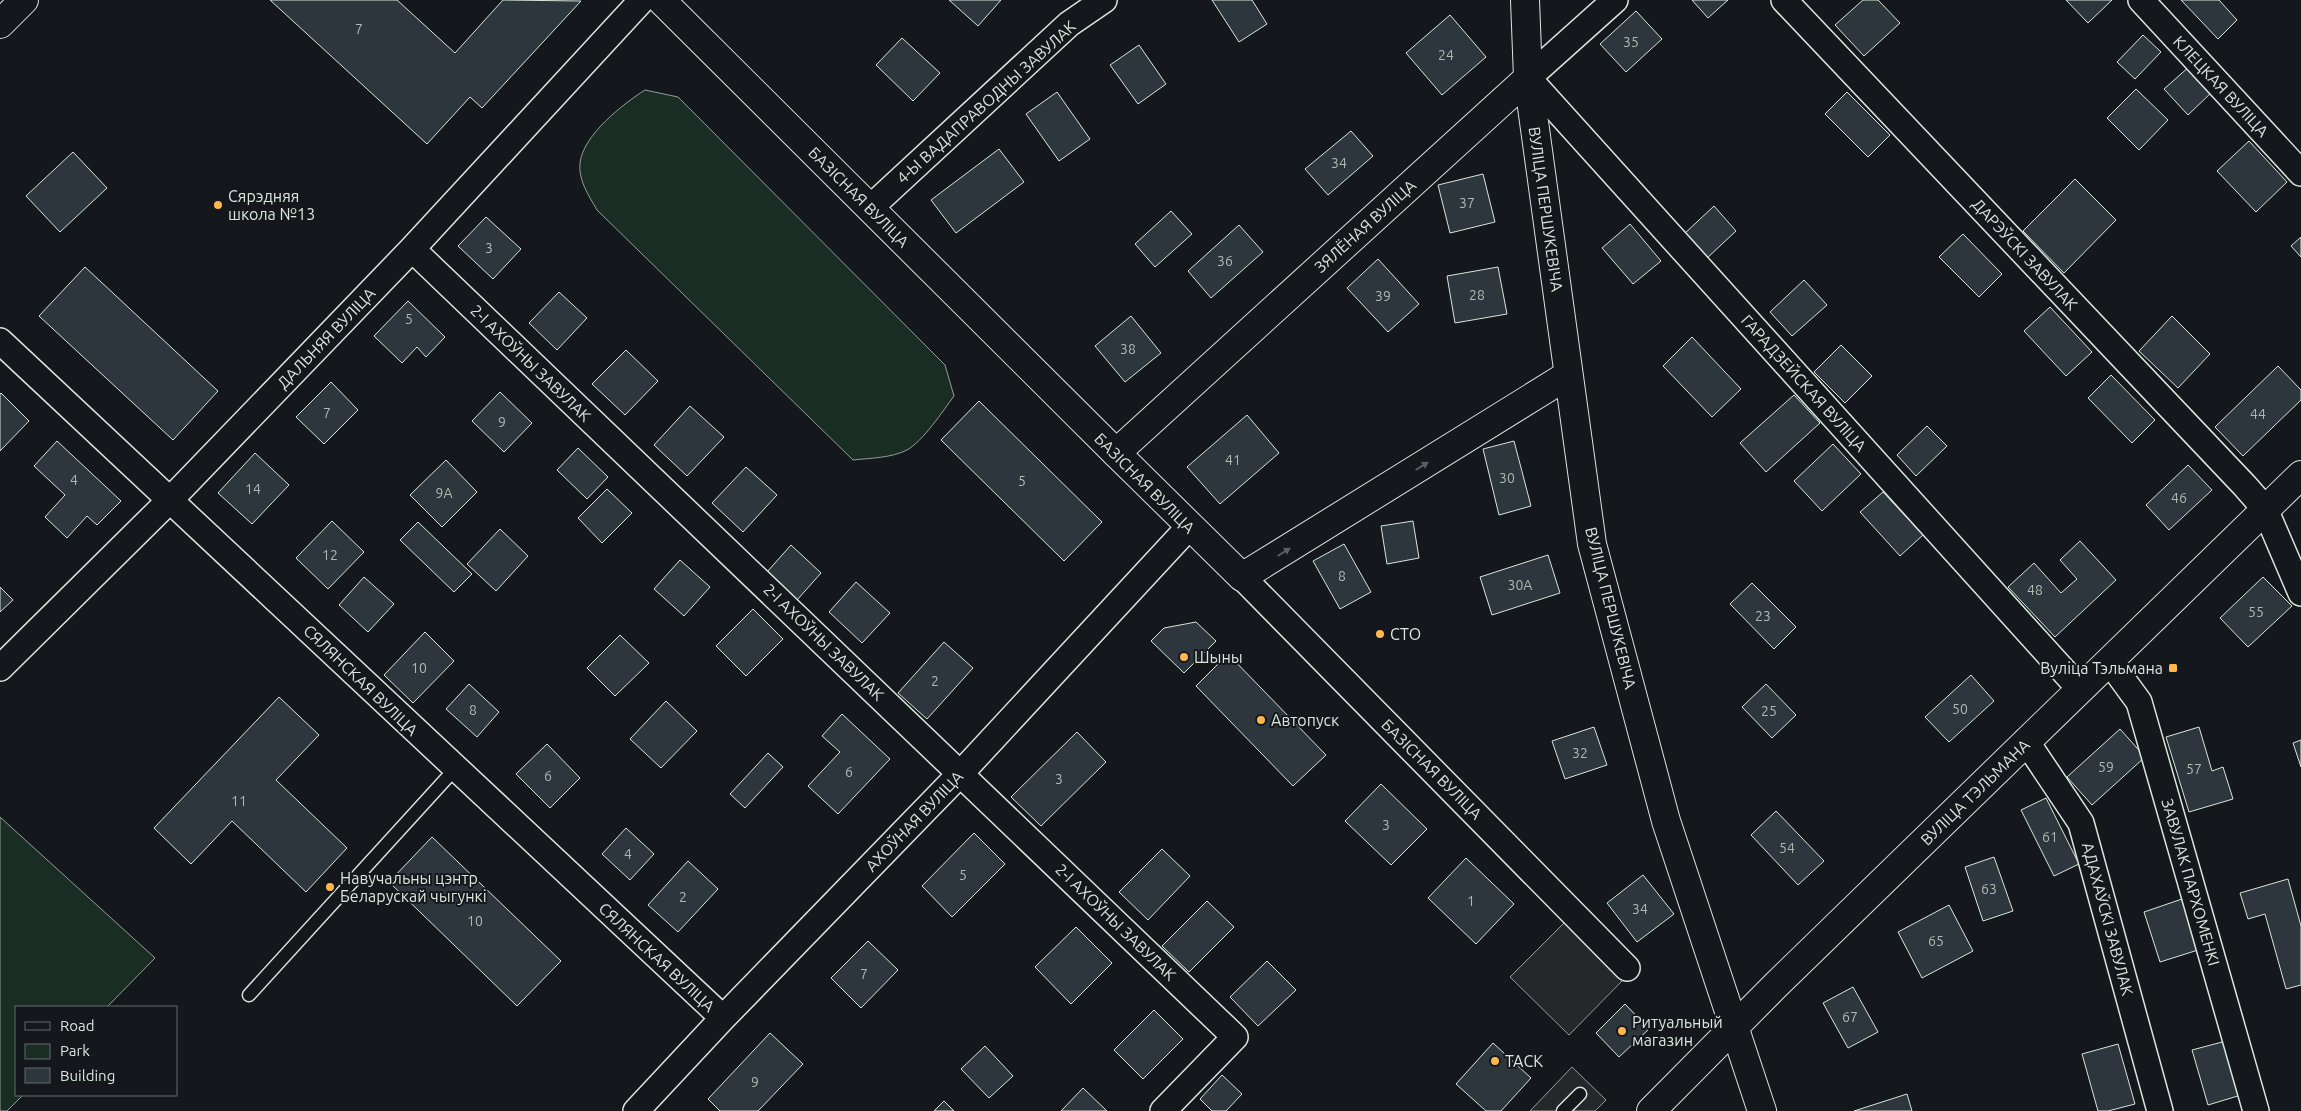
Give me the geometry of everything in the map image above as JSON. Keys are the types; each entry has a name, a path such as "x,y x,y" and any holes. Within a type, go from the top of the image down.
{"main road":[{"path":"0,24 24,0"},
{"name":"БАЗІСНАЯ ВУЛІЦА","path":"661,0 1189,527 1242,577"},
{"name":"ВУЛІЦА ПЕРШУКЕВІЧА","path":"1525,0 1528,78 1592,544 1666,821 1762,1111"},
{"name":"ЗЯЛЁНАЯ ВУЛІЦА","path":"1116,454 1528,78"},
{"path":"1242,577 1568,375"},
{"name":"ВУЛІЦА ТЭЛЬМАНА","path":"1651,1111 1735,1026 2026,741 2301,475"}],"street":[{"name":"ДАЛЬНЯЯ ВУЛІЦА","path":"0,668 171,499 412,249 642,0"},
{"name":"4-Ы ВАДАПРАВОДНЫ ЗАВУЛАК","path":"870,208 1070,12 1104,0"},
{"name":"ЗЯЛЁНАЯ ВУЛІЦА","path":"1528,78 1615,0"},
{"name":"ДАРЭЎСКІ ЗАВУЛАК","path":"1784,0 2265,510 2301,593"},
{"name":"КЛЕЦКАЯ ВУЛІЦА","path":"2141,0 2301,172"},
{"name":"ГАРАДЗЕЙСКАЯ ВУЛІЦА","path":"1528,78 2080,689"},
{"name":"2-І АХОЎНЫ ЗАВУЛАК","path":"412,249 1235,1037 1163,1111"},
{"name":"СЯЛЯНСКАЯ ВУЛІЦА","path":"0,341 171,499 454,769 723,1018"},
{"name":"АХОЎНАЯ ВУЛІЦА","path":"636,1111 723,1018 961,773 1189,527"},
{"name":"БАЗІСНАЯ ВУЛІЦА","path":"1242,577 1627,968"},
{"name":"ЗАВУЛАК ПАРХОМЕНКІ","path":"2109,661 2139,702 2256,1111"},
{"name":"АДАХАЎСКІ ЗАВУЛАК","path":"2026,741 2081,822 2160,1111"}],"lane":[{"path":"249,994 454,769"},
{"path":"1563,1111 1580,1094"}],"green space":[{"path":"645,90 678,97 945,365 954,396 920,440 913,446 894,455 853,460 597,210 581,176 580,163 583,152 588,142 605,121"},
{"path":"0,817 155,958 108,1006 15,1006 15,1096 22,1096 7,1111 0,1111"}],"shaded area":[{"path":"1565,922 1624,979 1569,1035 1510,977"},
{"path":"1572,1067 1606,1100 1595,1111 1530,1111"}],"building":[{"path":"270,0 397,0 455,53 503,0 581,1 482,108 470,97 427,144"},
{"path":"949,0 1001,0 978,26"},
{"path":"1212,0 1252,0 1267,24 1239,42"},
{"path":"1692,0 1728,0 1708,18"},
{"path":"1863,0 1878,0 1900,23 1864,56 1835,25"},
{"path":"2066,0 2112,0 2088,23"},
{"path":"2181,0 2219,0 2237,20 2218,39"},
{"path":"1636,11 1662,39 1626,72 1600,44"},
{"path":"1450,15 1486,57 1442,95 1406,53"},
{"path":"2143,35 2161,52 2135,79 2117,62"},
{"path":"902,38 940,73 913,101 876,65"},
{"path":"1139,45 1166,84 1138,104 1110,65"},
{"path":"2190,66 2213,91 2188,115 2164,89"},
{"path":"2136,89 2168,120 2139,150 2107,118"},
{"path":"1057,92 1090,139 1059,161 1026,114"},
{"path":"1847,92 1890,135 1868,157 1825,114"},
{"path":"1351,131 1373,156 1328,195 1305,169"},
{"path":"2249,141 2287,182 2256,212 2217,171"},
{"path":"999,149 1024,182 956,233 931,200"},
{"path":"73,152 107,188 60,232 26,196"},
{"path":"1483,174 1495,222 1450,233 1438,185"},
{"path":"2075,179 2116,220 2064,273 2023,231"},
{"path":"1714,206 1736,231 1706,259 1683,235"},
{"path":"1171,211 1192,234 1155,267 1135,244"},
{"path":"486,217 521,249 493,279 458,246"},
{"path":"1630,224 1661,261 1633,284 1602,248"},
{"path":"1239,225 1263,252 1211,298 1188,271"},
{"path":"1963,234 2002,274 1979,297 1939,257"},
{"path":"2301,237 2301,257 2291,246"},
{"path":"1378,259 1419,304 1388,332 1347,288"},
{"path":"85,267 218,391 173,440 39,316"},
{"path":"1498,267 1507,314 1455,323 1447,276"},
{"path":"1804,280 1827,305 1792,336 1770,312"},
{"path":"559,292 587,318 557,350 529,323"},
{"path":"408,301 445,337 426,357 417,347 402,363 374,336"},
{"path":"2050,307 2092,352 2066,376 2024,331"},
{"path":"1131,316 1161,353 1125,382 1095,346"},
{"path":"2172,316 2210,354 2178,388 2139,351"},
{"path":"1692,337 1741,389 1712,417 1663,366"},
{"path":"1841,345 1872,376 1845,403 1814,372"},
{"path":"626,350 658,381 625,415 592,384"},
{"path":"2278,366 2301,390 2301,400 2243,456 2215,427"},
{"path":"2111,375 2155,420 2132,443 2088,398"},
{"path":"331,382 358,410 324,444 296,417"},
{"path":"500,392 532,423 504,452 472,421"},
{"path":"0,394 29,421 0,451"},
{"path":"1794,395 1820,423 1766,472 1740,443"},
{"path":"979,401 1102,522 1064,561 941,440"},
{"path":"690,406 724,437 687,476 654,445"},
{"path":"1247,415 1279,453 1220,504 1187,467"},
{"path":"1927,426 1947,446 1916,476 1897,455"},
{"path":"57,441 121,501 97,525 87,516 67,538 45,517 65,495 34,466"},
{"path":"1514,441 1531,506 1499,515 1483,449"},
{"path":"1833,444 1861,474 1822,511 1794,481"},
{"path":"578,448 608,477 587,499 557,470"},
{"path":"255,453 289,485 252,524 218,493"},
{"path":"446,460 477,492 442,527 410,495"},
{"path":"2188,465 2212,490 2169,530 2146,505"},
{"path":"746,467 777,495 743,532 712,503"},
{"path":"607,489 632,513 602,543 578,518"},
{"path":"1883,492 1923,535 1900,556 1860,512"},
{"path":"332,521 364,552 328,589 296,558"},
{"path":"1413,521 1419,558 1387,564 1381,526"},
{"path":"418,522 472,574 454,592 400,540"},
{"path":"500,529 528,556 496,591 467,564"},
{"path":"2080,541 2116,580 2055,637 2008,587 2034,563 2061,593 2077,579 2060,560"},
{"path":"1344,544 1371,592 1340,609 1313,561"},
{"path":"791,545 821,573 797,600 767,572"},
{"path":"1548,555 1560,593 1492,615 1480,577"},
{"path":"680,560 710,587 684,616 654,589"},
{"path":"364,577 394,604 368,632 339,605"},
{"path":"2263,577 2292,606 2248,647 2220,618"},
{"path":"856,582 890,613 862,643 829,612"},
{"path":"1752,583 1796,627 1774,649 1730,604"},
{"path":"0,587 13,600 0,612"},
{"path":"753,609 783,639 746,676 716,646"},
{"name":"Шыны","path":"1196,622 1216,641 1184,673 1151,641 1164,628"},
{"path":"425,632 454,661 413,703 384,675"},
{"path":"620,635 649,663 615,696 587,668"},
{"path":"944,642 973,668 927,719 898,693"},
{"name":"Автопуск","path":"1228,654 1326,755 1293,786 1196,686"},
{"path":"1971,675 1994,701 1949,742 1925,717"},
{"path":"469,684 499,712 477,737 446,709"},
{"path":"1766,684 1796,715 1772,738 1742,707"},
{"path":"279,697 319,735 276,780 347,848 306,892 232,821 191,864 154,828"},
{"path":"666,701 697,731 661,768 630,739"},
{"path":"842,714 890,759 838,814 808,786 840,752 822,736"},
{"path":"1594,727 1607,765 1565,779 1552,741"},
{"path":"2199,727 2212,771 2223,767 2233,799 2189,812 2166,737"},
{"path":"2120,729 2145,757 2092,805 2067,777"},
{"path":"1077,732 1106,762 1041,826 1011,797"},
{"path":"2301,740 2301,767 2293,743"},
{"path":"547,744 580,778 550,808 516,774"},
{"path":"768,753 783,767 745,808 730,794"},
{"path":"1381,784 1427,829 1391,865 1345,821"},
{"path":"2046,798 2079,864 2054,876 2021,810"},
{"path":"1776,811 1824,861 1798,885 1751,835"},
{"path":"626,828 654,854 630,880 602,854"},
{"path":"974,833 1005,864 952,917 922,886"},
{"path":"432,837 561,961 517,1006 389,882"},
{"path":"1162,849 1190,876 1148,920 1119,892"},
{"path":"1994,857 2013,911 1983,921 1965,867"},
{"path":"1466,858 1514,904 1476,944 1428,898"},
{"path":"688,861 718,889 678,932 648,905"},
{"path":"1643,875 1674,914 1637,942 1607,903"},
{"path":"2288,879 2301,926 2301,985 2286,989 2265,914 2248,919 2240,893"},
{"path":"2182,899 2198,950 2160,962 2144,912"},
{"path":"1207,901 1234,927 1189,972 1162,946"},
{"path":"1949,905 1973,951 1922,978 1898,932"},
{"path":"1076,927 1112,963 1071,1004 1035,967"},
{"path":"868,941 898,970 861,1008 831,978"},
{"path":"1267,961 1296,990 1258,1026 1230,997"},
{"path":"1853,987 1878,1032 1848,1048 1823,1003"},
{"name":"Ритуальный магазин","path":"1625,1004 1649,1029 1619,1057 1596,1033"},
{"path":"1154,1010 1183,1039 1143,1079 1114,1050"},
{"path":"770,1033 803,1064 758,1111 720,1111 708,1099"},
{"path":"2226,1041 2241,1095 2208,1105 2192,1050"},
{"name":"ТАСК","path":"1493,1043 1531,1078 1501,1111 1486,1111 1456,1084"},
{"path":"2118,1044 2135,1104 2108,1111 2098,1111 2082,1054"},
{"path":"985,1046 1013,1076 989,1098 961,1069"},
{"path":"1222,1075 1242,1094 1226,1111 1212,1111 1200,1099"},
{"path":"1083,1088 1107,1111 1061,1111"},
{"path":"1907,1094 1912,1111 1854,1111"},
{"path":"944,1101 954,1111 934,1111"}],"place":[{"name":"Сярэдняя школа №13","path":"218,205"},
{"name":"СТО","path":"1380,634"},
{"name":"Шыны","path":"1184,657"},
{"name":"Вуліца Тэльмана","path":"2173,668"},
{"name":"Автопуск","path":"1261,720"},
{"name":"Навучальны цэнтр Беларускай чыгункі","path":"330,887"},
{"name":"Ритуальный магазин","path":"1622,1031"},
{"name":"ТАСК","path":"1495,1061"}]}
